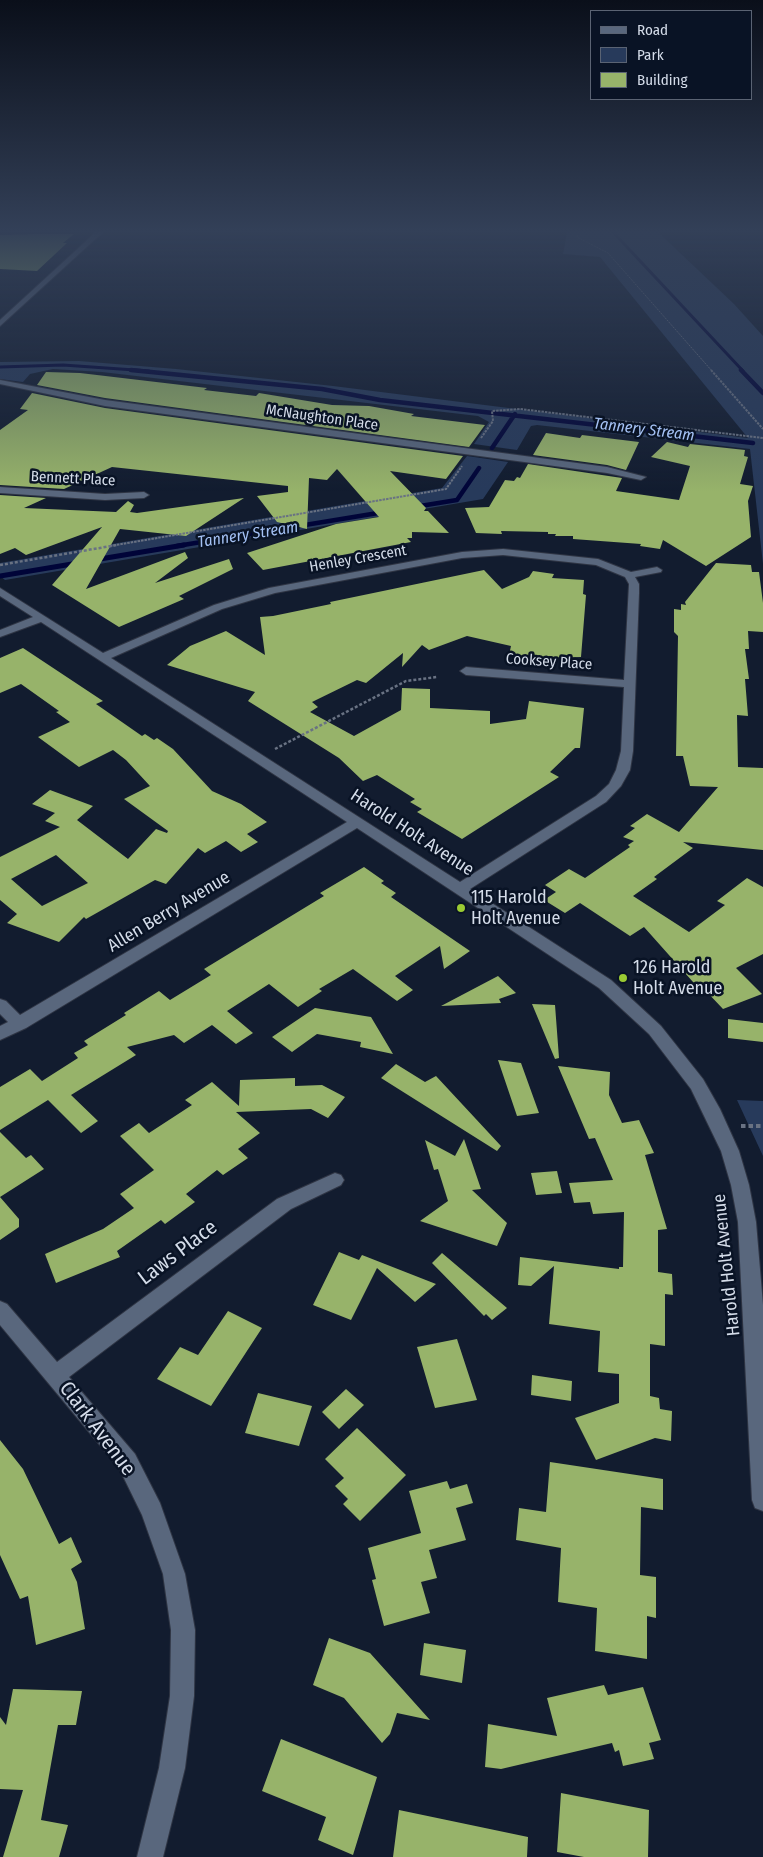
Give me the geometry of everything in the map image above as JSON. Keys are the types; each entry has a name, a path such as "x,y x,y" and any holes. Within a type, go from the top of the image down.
{"street":[{"name":"McNaughton Place","path":"0,382 124,405 607,470 641,477"},
{"name":"Bennett Place","path":"0,490 105,497 144,495"},
{"name":"Henley Crescent","path":"103,657 218,607 247,597 273,590 462,555 503,552 547,554 598,562 629,575"},
{"path":"461,888 601,799 614,786 623,770 627,751 634,584 629,575 657,570"},
{"name":"Harold Holt Avenue","path":"0,591 461,888 605,984 630,1005 677,1056 697,1084 720,1128 738,1177 747,1222 763,1500"},
{"path":"0,634 42,618"},
{"name":"Cooksey Place","path":"466,672 630,684"},
{"name":"Allen Berry Avenue","path":"0,1034 20,1024 358,822"},
{"path":"0,1006 20,1024"},
{"name":"Laws Place","path":"56,1375 284,1204 335,1180"},
{"name":"Clark Avenue","path":"0,1310 127,1461 152,1511 174,1574 183,1630 182,1696 172,1768 150,1857"}],"path":[{"path":"666,319 763,429"},
{"path":"481,440 493,421 492,411 520,409 763,438"},
{"path":"0,565 446,489 463,465"},
{"path":"258,758 406,681 437,677"}],"green space":[{"path":"650,319 747,319 763,336 763,564 750,449 537,425 531,426 517,450 474,444 489,422 478,416 102,372 53,369 30,374 23,382 0,379 0,362 79,361 176,369 333,386 748,438"},
{"path":"467,456 508,462 483,499 5,580 0,576 0,563 442,488"},
{"path":"737,1100 763,1101 763,1156"}],"building":[{"path":"46,372 80,373 207,388 204,390 256,396 259,393 332,405 369,406 414,414 411,416 485,425 469,447 105,398 37,385"},
{"path":"32,393 105,408 463,456 446,479 390,471 426,508 424,511 428,511 449,533 412,532 412,538 407,538 411,542 263,570 247,553 336,524 379,517 337,469 327,480 309,478 307,529 277,522 257,496 288,492 288,486 112,467 64,489 0,485 0,430 28,410 20,409"},
{"path":"546,433 580,438 582,435 639,442 626,470 607,465 533,455"},
{"path":"667,442 688,447 690,444 745,450 744,456 748,457 740,484 753,486 748,501 751,537 706,566 663,540 660,549 640,546 641,544 573,539 573,536 555,536 556,534 548,534 548,532 501,531 502,534 476,533 465,508 489,507 505,480 514,481 517,477 520,478 528,464 622,478 616,491 679,500 690,466 651,457"},
{"path":"0,495 46,498 24,508 116,512 128,501 134,505 130,512 137,513 244,498 186,536 120,529 86,589 185,552 188,558 155,583 229,559 233,569 179,596 184,599 119,627 52,585 102,527 26,555 15,548 0,554"},
{"path":"716,563 751,565 752,572 759,572 763,603 763,632 748,631 749,649 745,649 749,679 745,679 748,716 737,715 738,767 763,768 763,850 683,842 693,848 654,877 657,879 633,896 689,932 725,905 717,901 747,878 763,887 763,954 736,968 762,994 723,1009 705,990 701,991 644,927 630,936 580,903 565,913 544,900 556,892 545,885 569,869 585,878 630,847 628,845 634,841 623,837 635,828 630,826 647,814 679,832 718,787 690,786 683,756 676,756 678,636 674,632 674,609 681,610 681,604 686,605 685,602"},
{"path":"484,570 502,589 529,577 533,571 554,574 552,578 584,580 583,594 586,595 581,657 540,658 509,655 511,646 467,636 429,650 422,645 402,667 403,653 366,683 357,680 312,702 318,707 310,712 354,736 401,710 402,688 430,689 430,708 490,711 490,724 526,719 529,701 584,708 580,748 575,748 550,772 559,777 462,839 417,812 422,809 410,802 415,799 377,775 363,781 339,758 248,701 255,692 167,665 190,646 226,631 265,655 260,617 331,604 330,602"},
{"path":"23,648 103,701 96,704 142,736 145,734 154,740 157,738 173,749 212,791 241,804 267,822 247,834 258,842 241,852 226,841 205,853 198,848 166,884 155,880 86,919 84,917 59,942 7,923 17,914 0,900 0,857 60,827 45,821 55,813 32,804 50,790 93,806 77,820 128,859 156,829 167,833 168,831 124,799 150,786 126,760 113,750 79,767 38,737 70,722 56,712 59,711 21,684 0,693 0,658","holes":["56,855 88,883 42,906 11,879"]},
{"path":"364,867 384,881 381,883 396,893 391,897 470,951 444,969 440,946 395,976 413,990 397,1001 353,969 319,989 322,991 298,1007 269,984 227,1011 253,1033 236,1044 212,1025 184,1043 174,1035 127,1047 136,1055 71,1095 98,1121 81,1133 48,1100 0,1130 0,1087 30,1069 42,1081 78,1058 74,1053 88,1045 84,1041 126,1015 124,1013 159,991 170,1000 211,975 204,969 324,896 320,893"},
{"path":"498,976 516,993 499,999 501,1003 441,1006"},
{"path":"532,1004 555,1005 559,1058 555,1059"},
{"path":"315,1008 371,1017 393,1054 360,1047 361,1042 317,1034 292,1052 272,1037"},
{"path":"728,1019 763,1023 763,1042 728,1038"},
{"path":"498,1060 521,1063 539,1113 517,1116"},
{"path":"396,1064 425,1082 436,1076 501,1146 497,1151 381,1078"},
{"path":"558,1066 610,1072 609,1095 622,1123 639,1120 654,1153 645,1155 667,1229 658,1230 658,1272 672,1274 673,1295 665,1294 665,1346 650,1344 650,1396 659,1398 660,1409 672,1411 671,1441 655,1438 596,1460 575,1418 619,1403 619,1374 598,1372 600,1331 549,1324 554,1266 531,1286 518,1285 520,1257 619,1269 619,1267 623,1267 624,1212 593,1214 590,1202 574,1203 569,1183 613,1180 595,1138 589,1139"},
{"path":"295,1078 295,1086 322,1085 345,1097 328,1118 311,1109 236,1112 260,1133 238,1149 248,1158 223,1175 217,1170 186,1194 195,1202 165,1224 161,1220 117,1251 120,1257 56,1283 45,1254 103,1229 134,1208 120,1194 154,1170 120,1136 139,1123 149,1133 192,1105 185,1100 212,1082 239,1106 240,1080"},
{"path":"0,1132 26,1158 31,1155 44,1169 0,1197"},
{"path":"464,1139 481,1189 472,1190 507,1223 497,1246 420,1221 448,1201 438,1169 434,1170 425,1140 455,1156"},
{"path":"557,1171 562,1193 536,1195 531,1173"},
{"path":"0,1197 19,1219 19,1227 0,1240"},
{"path":"339,1252 359,1260 362,1255 436,1284 415,1302 377,1268 351,1320 313,1305"},
{"path":"442,1253 507,1308 492,1320 486,1314 484,1316 432,1263"},
{"path":"228,1311 262,1328 211,1406 157,1379 180,1347 198,1355"},
{"path":"457,1339 477,1400 435,1408 417,1347"},
{"path":"532,1375 572,1381 571,1401 531,1395"},
{"path":"346,1389 364,1405 339,1429 322,1412"},
{"path":"258,1393 312,1406 299,1446 245,1433"},
{"path":"357,1428 406,1475 360,1521 343,1504 348,1499 335,1486 344,1478 325,1459"},
{"path":"0,1440 23,1469 59,1544 71,1537 82,1562 71,1569 77,1582 85,1629 36,1645 28,1596 20,1599 0,1555"},
{"path":"550,1462 663,1479 663,1510 641,1507 640,1575 656,1577 656,1618 647,1616 647,1659 595,1651 597,1608 558,1602 561,1548 516,1540 519,1508 546,1512"},
{"path":"447,1481 450,1489 467,1484 473,1503 456,1508 466,1540 429,1550 437,1578 421,1582 430,1613 384,1626 372,1580 376,1579 368,1548 421,1533 409,1491"},
{"path":"329,1638 370,1653 430,1720 397,1713 390,1734 382,1743 344,1698 313,1685"},
{"path":"424,1643 466,1650 462,1683 420,1675"},
{"path":"604,1685 608,1695 643,1687 661,1740 649,1743 654,1759 623,1766 619,1750 615,1752 612,1743 501,1769 485,1767 488,1724 557,1736 547,1698"},
{"path":"13,1689 82,1691 76,1725 58,1725 41,1820 68,1825 59,1857 3,1857 23,1790 0,1789 0,1717 6,1725"},
{"path":"281,1739 377,1777 353,1855 318,1840 326,1817 262,1791"},
{"path":"561,1793 649,1810 648,1857 584,1857 557,1852"},
{"path":"399,1810 528,1837 527,1857 393,1857"}],"waterway":[{"path":"694,319 743,371"},
{"path":"0,367 63,365 149,371"},
{"path":"131,370 322,389 380,400 514,415"},
{"path":"741,370 763,393"},
{"name":"Tannery Stream","path":"492,448 514,415"},
{"name":"Tannery Stream","path":"514,415 753,443"},
{"name":"Tannery Stream","path":"414,507 457,500 479,468"},
{"name":"Tannery Stream","path":"177,546 384,512"},
{"name":"Tannery Stream","path":"94,560 184,545"},
{"name":"Tannery Stream","path":"0,576 78,563"}],"place":[{"name":"115 Harold Holt Avenue","path":"461,908"},
{"name":"126 Harold Holt Avenue","path":"623,978"}]}
